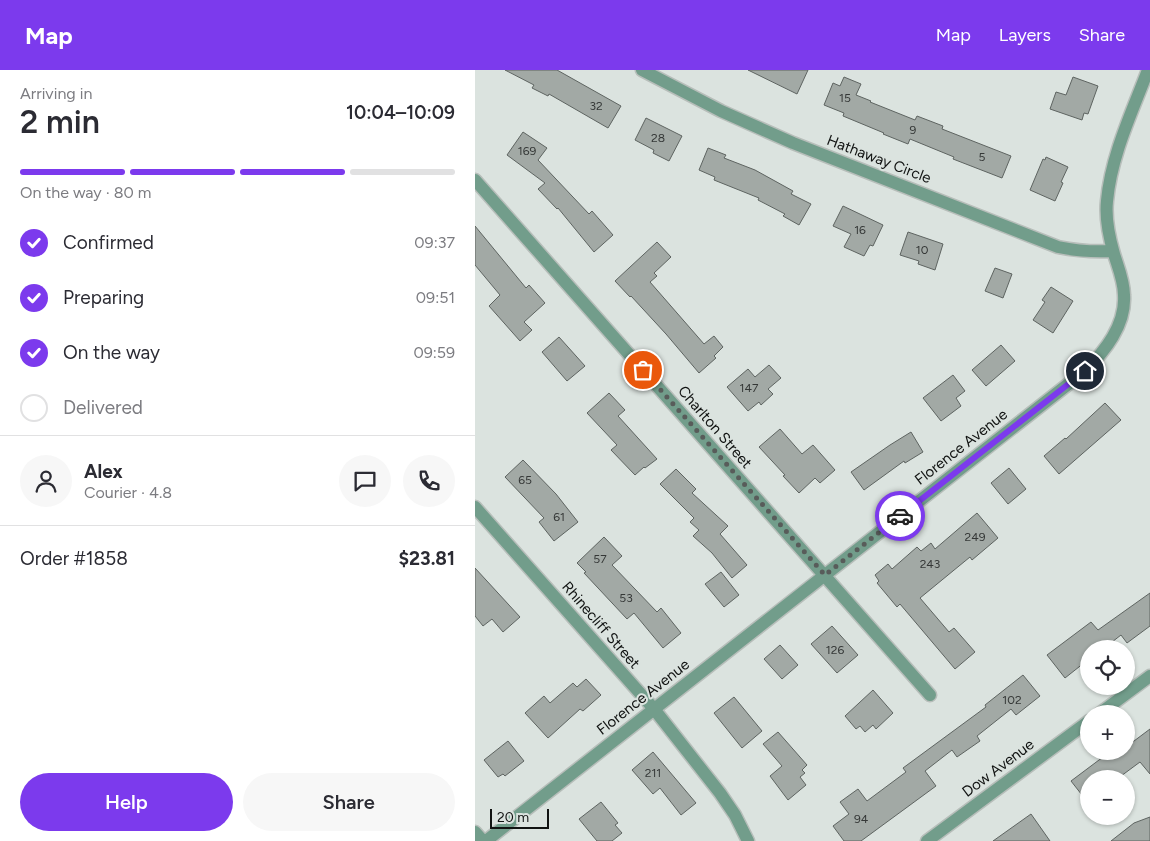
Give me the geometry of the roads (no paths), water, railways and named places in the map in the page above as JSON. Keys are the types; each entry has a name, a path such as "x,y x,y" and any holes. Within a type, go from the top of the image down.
{"street":[{"name":"Hathaway Circle","path":"642,70 721,111 793,143 1058,247 1084,252 1113,251"},
{"name":"Florence Avenue","path":"485,841 1085,371 1097,358 1116,332 1124,305 1124,293 1106,219 1111,177 1117,150 1148,70"},
{"name":"Charlton Street","path":"475,180 930,695"},
{"name":"Rhinecliff Street","path":"475,507 654,709 720,793 735,815 748,841"},
{"path":"1111,705 1150,676"},
{"name":"Dow Avenue","path":"927,841 1080,728"},
{"path":"475,832 485,841"}]}
